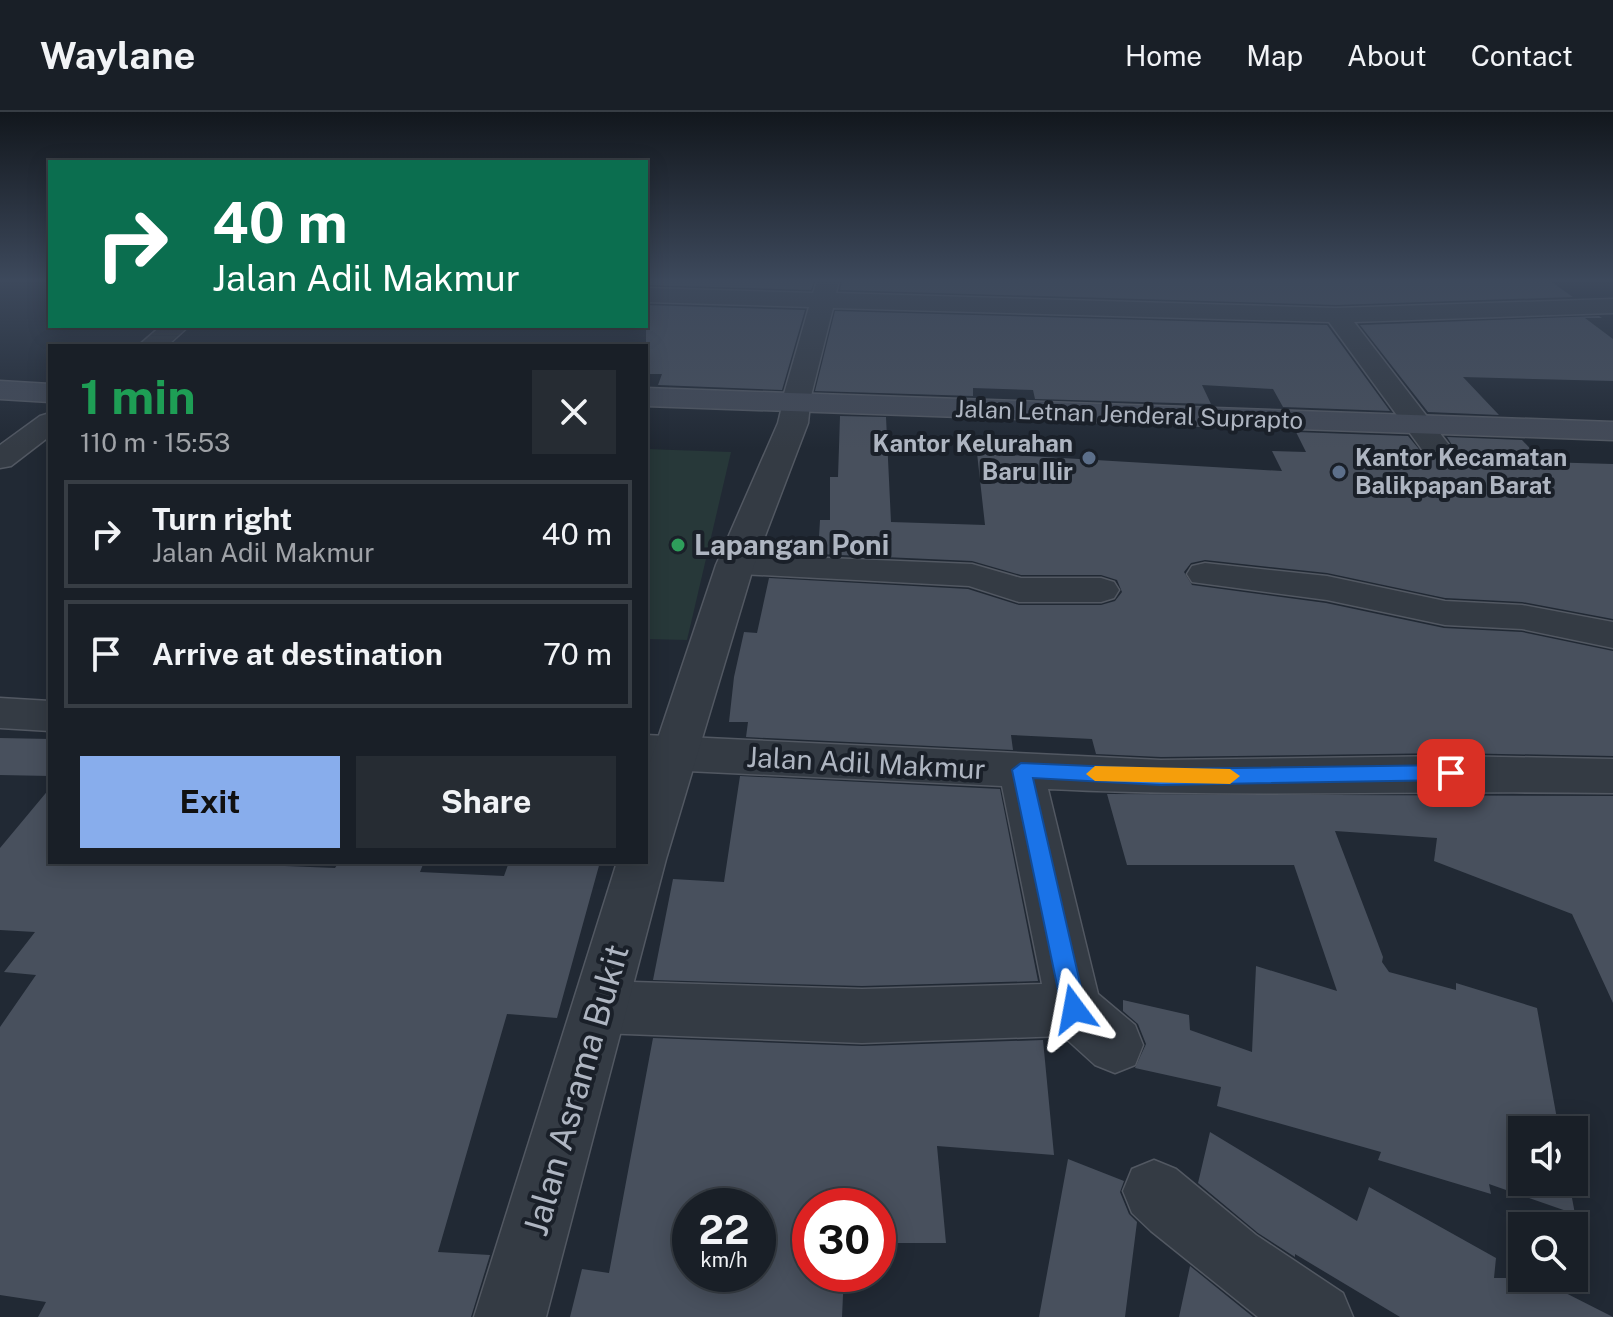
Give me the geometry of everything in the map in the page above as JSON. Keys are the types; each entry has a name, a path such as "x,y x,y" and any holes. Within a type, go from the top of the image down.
{"main road":[{"path":"2,384 48,374"},
{"path":"2,384 48,393"},
{"name":"Jalan Letnan Jenderal Suprapto","path":"648,397 794,413"},
{"name":"Jalan Letnan Jenderal Suprapto","path":"648,417 794,413 1427,435 1613,431"},
{"name":"Jalan Letnan Jenderal Suprapto","path":"1427,435 1613,452"}],"street":[{"path":"648,835 660,753 794,413 813,337"},
{"path":"1353,337 1427,435"},
{"path":"0,459 48,423"},
{"path":"735,565 972,575 1019,590 1101,590"},
{"path":"1205,574 1327,588 1445,613 1522,617 1613,635"},
{"path":"0,713 48,716"},
{"name":"Jalan Adil Makmur","path":"660,753 1161,777 1451,773 1613,776"},
{"path":"1021,770 1074,1009 1115,1045"},
{"name":"Jalan Asrama Bukit","path":"510,1317 641,864"},
{"path":"600,1007 862,1016 1074,1009"},
{"path":"1154,1191 1201,1235 1277,1292 1319,1317"}],"shaded area":[{"name":"Lapangan Poni","path":"648,449 731,452 687,640 648,639"}],"building":[{"path":"646,337 797,337 782,390 658,385 662,374 648,374"},
{"path":"828,337 1336,337 1390,411 1283,407 1273,389 1202,385 1211,404 1035,399 1033,390 973,388 973,396 815,391"},
{"path":"1370,337 1613,339 1613,381 1463,377 1499,415 1428,412"},
{"path":"840,416 886,417 891,522 985,525 977,453 1282,471 1272,451 1306,452 1296,432 1408,436 1423,454 1448,453 1452,445 1447,437 1522,440 1543,462 1613,464 1613,619 1522,602 1445,598 1327,573 1205,560 1191,563 1184,572 1192,585 1326,603 1444,628 1522,632 1613,651 1613,756 1451,753 1161,757 1096,754 1092,739 1011,735 1013,750 746,737 748,722 729,722 734,677 744,632 757,633 769,578 968,589 1019,605 1101,605 1115,601 1122,592 1117,580 1101,575 1021,575 972,561 818,554 820,520 830,520 830,477 838,477"},
{"path":"0,738 48,739 48,776 0,775"},
{"path":"740,776 1000,789 1038,981 862,986 653,980 673,879 724,882"},
{"path":"48,790 48,864 237,864 335,868 338,864 423,864 420,872 504,876 508,864 599,864 557,1018 507,1014 438,1252 490,1255 471,1317 38,1317 46,1302 0,1295 0,1027 36,975 4,972 35,932 0,930 0,848"},
{"path":"1107,794 1613,796 1613,1003 1572,914 1434,861 1437,838 1335,831 1383,957 1382,962 1389,972 1456,990 1456,983 1537,1008 1556,1116 1508,1116 1508,1191 1489,1184 1491,1194 1378,1160 1381,1152 1217,1106 1221,1087 1135,1068 1146,1044 1138,1024 1123,1011 1123,1000 1189,1015 1190,1030 1252,1052 1256,966 1337,991 1294,865 1127,865"},
{"path":"653,1038 862,1046 1043,1040 1054,1155 937,1146 946,1243 896,1243 896,1188 792,1188 792,1292 843,1292 842,1317 570,1317 582,1269 609,1273"},
{"path":"1210,1132 1357,1221 1369,1187 1496,1258 1494,1278 1508,1278 1508,1292 1564,1292 1613,1317 1400,1317 1258,1233 1198,1183"},
{"path":"1068,1159 1124,1181 1120,1192 1129,1214 1137,1222 1125,1317 1039,1317"},
{"path":"1523,1196 1572,1196 1575,1212"},
{"path":"1190,1266 1253,1317 1179,1317"}],"slow traffic":[{"path":"1095,774 1230,776"}],"place":[{"name":"Kantor Kelurahan Baru Ilir","path":"1089,458"},
{"name":"Kantor Kecamatan Balikpapan Barat","path":"1339,472"},
{"name":"Lapangan Poni","path":"678,545"}],"route":[{"path":"1074,1009 1021,770 1161,777 1451,773"}]}
